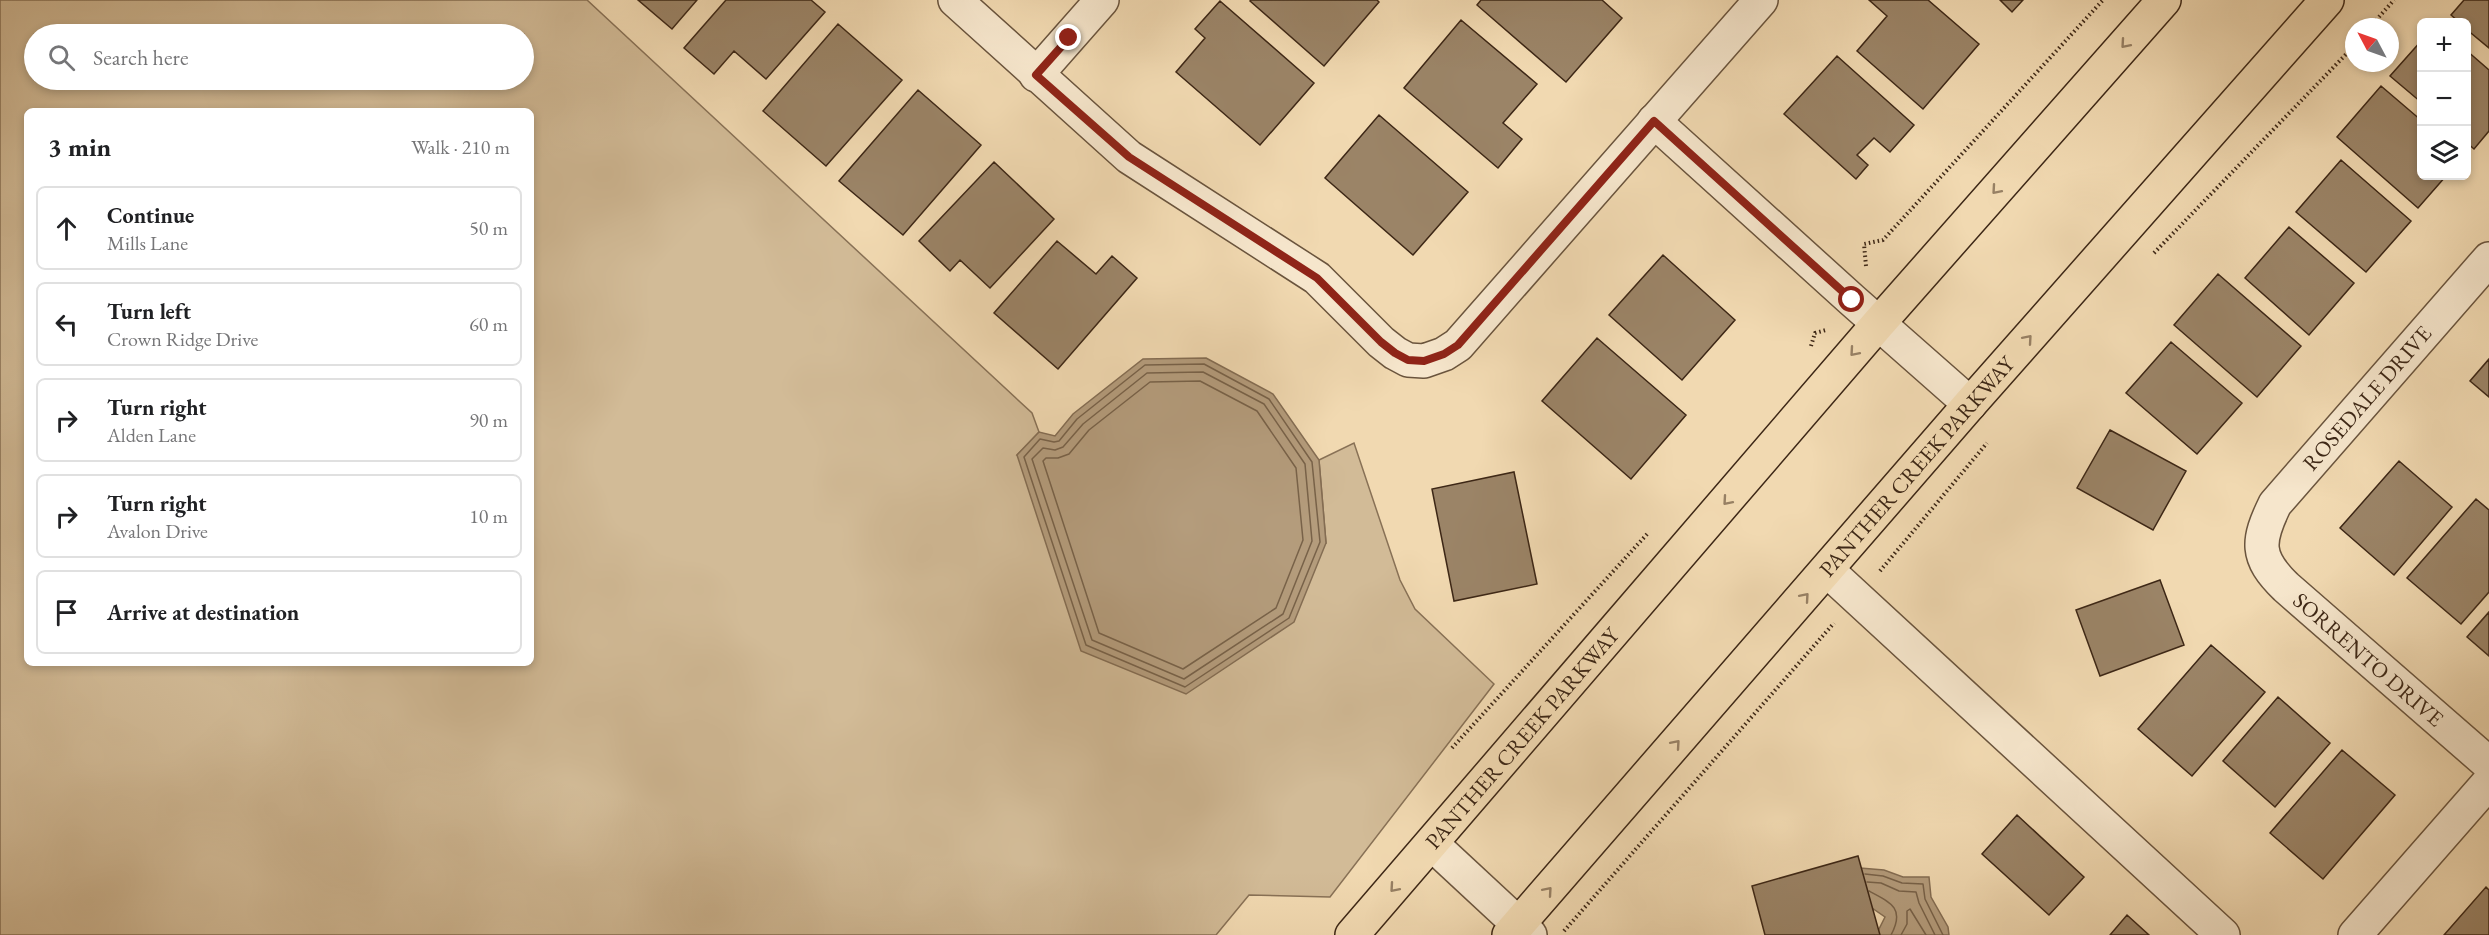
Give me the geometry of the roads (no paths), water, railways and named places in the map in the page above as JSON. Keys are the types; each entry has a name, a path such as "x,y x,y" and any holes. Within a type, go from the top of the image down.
{"main road":[{"name":"PANTHER CREEK PARKWAY","path":"1352,935 1878,324 2164,0"},
{"name":"PANTHER CREEK PARKWAY","path":"1519,931 1970,404 2327,0"}],"street":[{"path":"955,0 1129,157 1317,278 1395,353 1408,360 1424,361 1444,354 1458,345 1761,0"},
{"path":"1036,75 1102,0"},
{"path":"1654,121 1970,404"},
{"name":"ROSEDALE DRIVE","path":"2262,546 2263,532 2275,504 2489,259"},
{"name":"SORRENTO DRIVE","path":"2262,546 2265,563 2286,587 2489,764"},
{"path":"1828,571 2223,935"},
{"path":"2355,935 2489,782"},
{"path":"1432,844 1519,931"}],"water":[{"path":"1206,358 1273,394 1319,460 1326,543 1294,622 1186,694 1081,651 1017,455 1039,432 1055,436 1073,414 1143,359"},
{"path":"1848,867 1884,870 1903,877 1929,877 1931,897 1948,927 1949,935 1876,935 1885,917 1872,908"}]}
